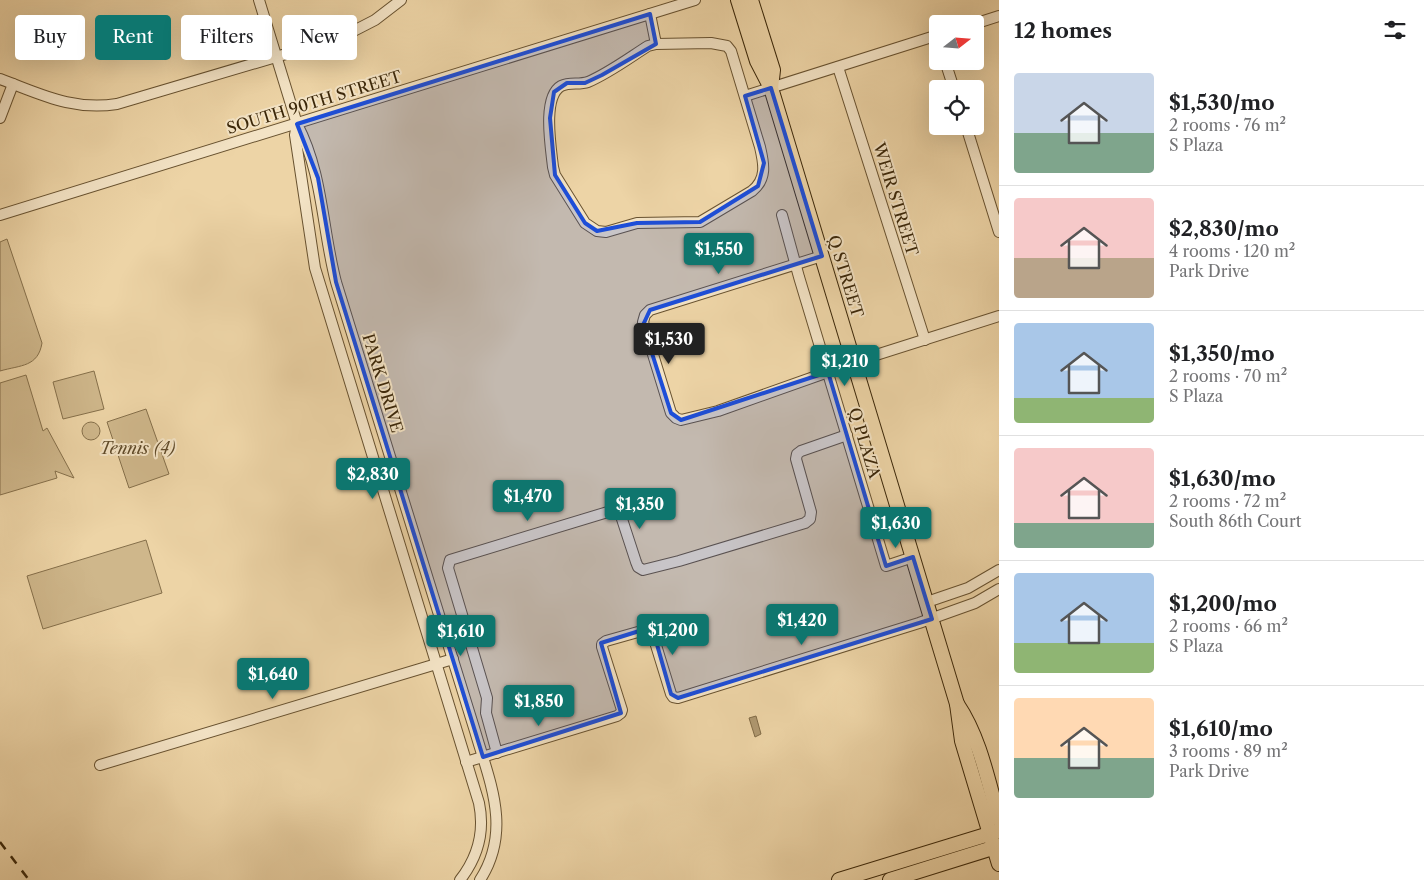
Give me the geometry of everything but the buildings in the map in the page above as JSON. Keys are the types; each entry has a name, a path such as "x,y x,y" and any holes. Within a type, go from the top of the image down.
{"main road":[{"name":"Q STREET","path":"738,0 757,61 771,88 932,619 957,704 962,741 994,833 999,864"},
{"name":"Q STREET","path":"752,0 773,70 771,88"},
{"name":"Q STREET","path":"957,704 968,719 999,820"},
{"path":"839,880 994,833"},
{"path":"890,880 996,847"}],"street":[{"name":"PARK DRIVE","path":"259,0 297,124 303,135 318,178 327,243 336,282 483,757 496,805 497,818 493,853 480,880"},
{"path":"0,79 68,104 107,106 128,102 340,38 375,20 401,0"},
{"name":"SOUTH 90TH STREET","path":"0,214 695,0"},
{"path":"650,14 656,44"},
{"path":"984,21 999,16"},
{"path":"745,96 929,39"},
{"path":"711,43 727,46 731,51 764,163 763,176 758,186 700,222 637,223 606,232 597,231 585,224 555,175 551,148 551,101 554,92 560,87 568,83 585,83 602,75 648,46 656,44 711,43"},
{"name":"WEIR STREET","path":"838,67 925,340"},
{"path":"0,118 13,84"},
{"name":"PARK DRIVE","path":"297,124 295,135 314,268 479,803 481,832 474,858 460,880"},
{"path":"969,135 999,232"},
{"name":"Q PLAZA","path":"782,215 886,566 913,557"},
{"path":"822,256 650,310 645,315 643,322 671,412 676,418 686,420 828,372"},
{"path":"854,362 999,316"},
{"path":"497,753 486,712 487,698 448,568 448,562 452,558 611,511 619,512 636,562 641,569 647,570 805,523 810,519 811,512 796,459 797,454 847,435"},
{"path":"926,602 968,588 999,570"},
{"path":"466,762 617,716 621,713 622,710 602,644 636,632 651,629 674,697 678,698 932,619 975,603 999,589"},
{"path":"958,591 963,607"},
{"path":"100,765 453,659"}],"highlighted area":[{"path":"650,14 656,44 585,83 567,83 554,92 550,118 555,175 585,223 597,231 637,223 700,222 758,186 764,163 745,96 771,88 822,256 650,310 643,325 671,413 681,420 828,372 886,566 913,557 932,619 678,698 671,694 652,627 601,643 621,713 483,757 336,282 318,178 297,124"}],"green space":[{"path":"7,239 42,343 37,357 32,361 0,371 0,242"},
{"path":"94,371 104,409 63,419 53,382"},
{"path":"26,375 43,431 47,428 74,478 55,471 57,478 0,495 0,383"},
{"name":"Tennis (4)","path":"146,409 169,474 129,488 107,422"},
{"path":"87,422 95,422 100,427 98,438 87,440 82,435 82,427"},
{"path":"146,540 162,593 43,629 27,576"}],"shaded area":[{"path":"756,716 761,734 755,737 749,718"}],"railway":[{"path":"0,842 29,880"}]}
